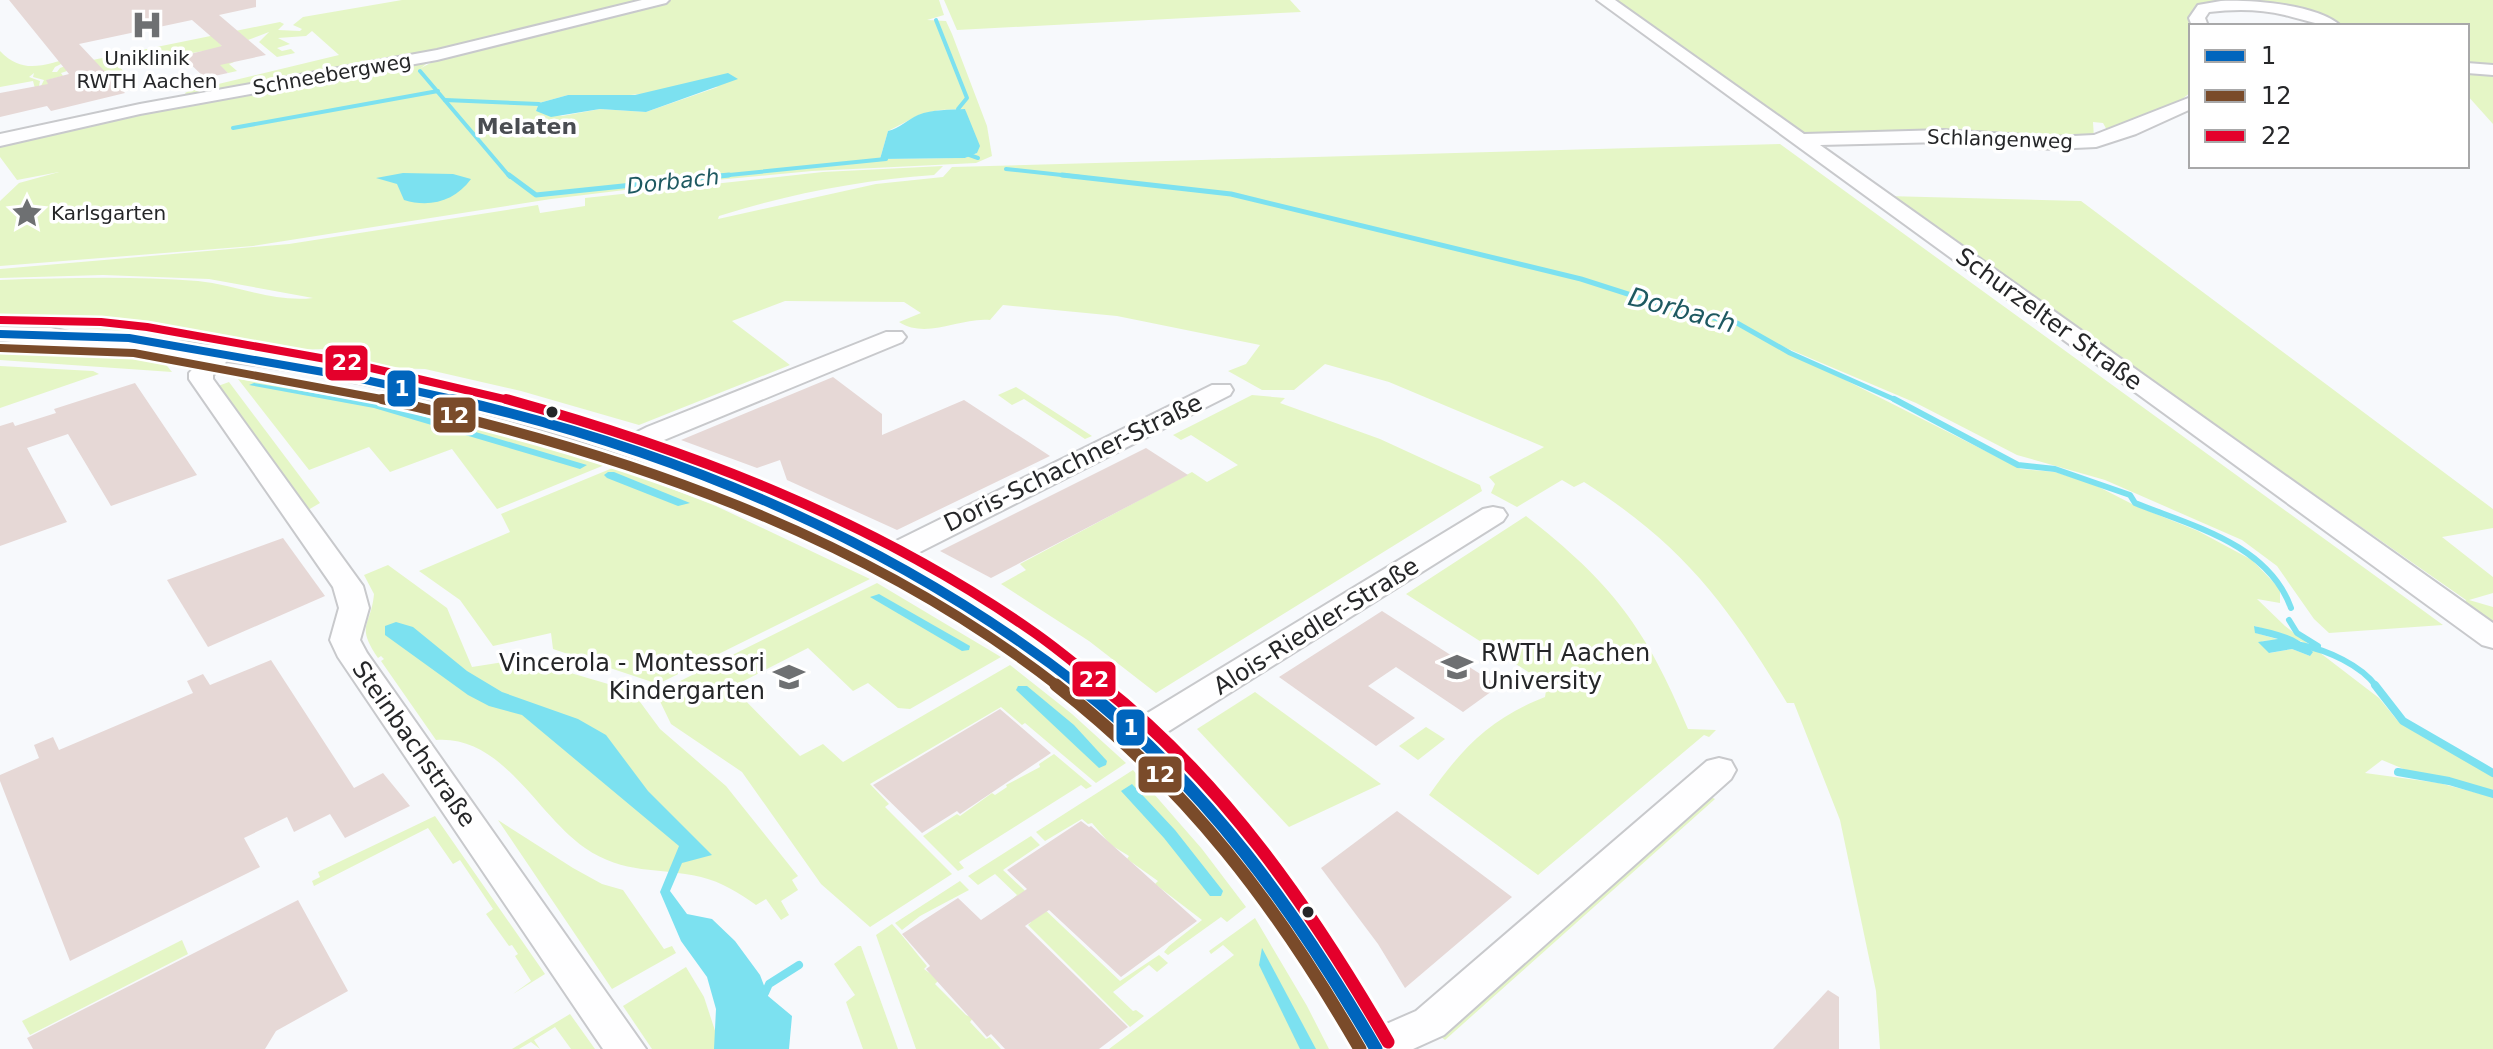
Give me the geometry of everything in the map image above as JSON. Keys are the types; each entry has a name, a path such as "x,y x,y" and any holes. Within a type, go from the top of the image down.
{"street":[{"name":"Schneebergweg","path":"0,140 140,109 447,53 661,0"},
{"name":"Schurzelter Straße","path":"1605,0 2493,638"},
{"path":"2199,24 2197,18 2204,8 2232,3 2296,11 2328,24"},
{"path":"2469,68 2493,70"},
{"name":"Schlangenweg","path":"1800,140 1944,136 2053,143 2096,141 2189,103"},
{"path":"0,334 204,353 323,371 430,393 536,421 624,449 785,512 882,559 978,612 1030,647 1073,677 1139,734 1233,834 1291,908 1376,1048 1430,1023 1719,770"},
{"path":"624,449 656,432 894,337"},
{"name":"Steinbachstraße","path":"204,353 205,367 201,379 348,586 354,608 345,640 354,657 626,1049"},
{"name":"Doris-Schachner-Straße","path":"882,559 1221,390"},
{"name":"Alois-Riedler-Straße","path":"1139,734 1493,515"}],"green space":[{"path":"402,0 649,0 440,51 187,97 185,93 189,91 339,55 312,31 306,36 278,38 290,44 277,48 282,51 291,49 295,53 277,57 259,42 269,32 248,40 244,37 219,43 234,57 229,58 234,62 229,64 237,71 228,73 203,51 120,67 129,78 113,81 67,71 61,73 63,76 47,80 51,93 41,86 44,80 33,77 34,73 29,77 40,81 37,96 33,81 0,87 0,51 9,59 26,66 75,57 55,67 52,72 57,72 68,65 280,22 284,24 278,30 300,31 302,29 293,25 303,17"},
{"path":"670,0 939,0 944,15 927,20 946,21 987,126 992,156 976,163 812,171 674,184 551,199 253,246 0,266 0,201 19,183 59,172 17,180 0,157 0,142 72,125 431,60 421,68 446,55","holes":["718,87 646,112 600,109 562,116 536,111 539,103 568,95 619,96","965,109 977,153 965,158 880,159 888,131 919,115"]},
{"path":"944,0 1290,0 1301,12 957,30"},
{"path":"1610,0 2493,0 2493,69 2469,68 2469,24 2331,24 2302,12 2198,7 2191,15 2189,24 2189,94 2176,104 2108,132 2103,123 2093,122 2094,138 1808,135 1793,129"},
{"path":"2469,70 2493,71 2493,124 2469,97"},
{"path":"1780,144 2443,625 2329,633 2314,619 2277,566 2242,540 2105,480 2017,455 1916,403 1760,337 2021,469 2055,472 2093,484 2136,506 2198,531 2252,560 2280,589 2280,603 2257,599 2285,626 2379,698 2397,720 2493,776 2493,790 2406,770 2382,760 2365,773 2439,783 2493,797 2493,1049 1880,1049 1876,991 1840,820 1794,703 1787,703 1723,606 1649,529 1584,482 1574,487 1562,480 1517,507 1491,493 1495,484 1489,477 1544,447 1389,382 1325,364 1294,390 1262,390 1228,371 1246,364 1260,345 1117,316 1003,305 990,320 921,329 899,322 921,313 904,302 785,301 732,321 790,365 639,425 521,391 425,369 383,368 304,353 360,348 291,350 167,334 0,322 0,280 173,279 212,283 284,298 313,298 209,279 103,275 0,278 0,269 289,244 538,205 540,213 585,206 585,198 823,172 943,166 934,175 825,189 745,208 719,216 718,219 876,184 943,177 952,167","holes":["2255,626 2303,642 2310,656 2292,649 2270,653 2262,641 2280,640 2256,633"]},
{"path":"1886,196 2081,201 2493,509 2493,528 2442,537 2493,577 2493,593 2469,600 2493,607 2493,628 2463,605 2466,600"},
{"path":"0,346 163,361 172,372 0,360"},
{"path":"0,366 93,371 99,374 0,408"},
{"path":"238,379 387,401 504,431 607,464 497,509 452,449 390,472 369,447 309,470"},
{"path":"229,382 320,503 308,510 218,386"},
{"path":"1016,387 1092,436 1085,439 1024,399 1012,405 998,395"},
{"path":"1252,395 1285,398 1280,403 1380,439 1480,485 1482,491 1156,693 1089,641 1001,584 1026,570 1020,564 1192,472 1207,482 1238,465 1191,435 1181,440 1173,435"},
{"path":"615,467 716,506 870,579 658,684 553,649 551,633 493,646 460,600 419,571 510,532 501,514"},
{"path":"1526,516 1582,563 1624,610 1657,663 1688,729 1716,730 1709,737 1704,735 1538,875 1429,795 1479,736 1509,715 1545,697 1547,684 1406,594"},
{"path":"388,565 447,608 472,667 523,659 632,691 660,729 726,786 798,876 792,880 798,890 781,901 789,915 781,920 766,899 756,905 709,879 642,869 599,857 567,833 500,763 481,750 460,742 436,740 367,638 366,626 374,594 364,575"},
{"path":"877,583 1001,657 910,709 898,708 868,683 853,691 808,648 732,687 800,756 823,744 843,762 1010,665 1072,714 1126,763 1096,783 1025,723 1022,725 1001,707 870,784 889,804 885,807 952,874 870,927 821,884 742,772 671,724 656,693"},
{"path":"1255,692 1381,784 1289,827 1197,729"},
{"path":"1426,727 1445,739 1418,760 1399,746"},
{"path":"1054,754 1092,786 1086,789 1081,785 959,862 964,868 958,871 923,836 1040,767 1039,764"},
{"path":"1133,770 1202,849 1246,907 1227,922 1221,917 1168,955 1164,952 1169,946 1202,920 1155,884 1158,881 1111,845 1092,823 1088,824 1082,819 1045,841 1036,832"},
{"path":"1707,795 1715,799 1445,1040 1437,1034"},
{"path":"435,816 545,974 513,994 531,981 515,956 518,954 486,914 493,909 460,860 453,864 428,828 314,886 312,881 320,877 318,872"},
{"path":"498,820 573,868 602,884 623,890 664,949 672,946 676,953 612,989"},
{"path":"1031,836 1040,845 1003,870 1120,981 1159,955 1168,963 1157,972 1149,965 1113,992 1133,1011 1144,1016 1130,1027 1028,925 1031,922 1009,902 1017,895 995,874 978,885 968,876"},
{"path":"960,881 969,890 920,916 902,930 895,923"},
{"path":"1255,918 1329,1049 1109,1049 1234,955 1223,945 1211,954 1209,951"},
{"path":"892,924 927,966 924,969 939,980 935,984 966,1015 973,1018 970,1022 986,1039 990,1037 1001,1049 916,1049 876,935"},
{"path":"182,940 188,954 30,1035 22,1021"},
{"path":"861,946 898,1049 863,1049 846,1002 855,995 834,964"},
{"path":"686,967 704,997 721,1049 652,1049 623,1006"},
{"path":"570,1014 595,1049 571,1049 555,1027 534,1040 540,1049 531,1042 519,1049 512,1049"}],"water":[{"path":"728,73 738,79 646,112 600,109 551,117 536,111 539,103 568,95 635,95"},
{"path":"965,109 980,146 977,153 965,158 880,159 888,131 924,113"},
{"path":"403,173 453,174 471,179 450,197 423,203 404,200 397,184 376,178"},
{"path":"254,383 385,405 587,465 580,469 374,408 249,385"},
{"path":"608,472 690,503 678,506 607,478 604,475"},
{"path":"879,594 970,646 969,650 962,651 870,597"},
{"path":"396,622 413,627 467,671 502,692 578,719 606,735 648,791 712,855 682,863 670,891 687,914 712,919 735,941 760,975 768,996 792,1016 789,1049 714,1049 716,1009 707,977 681,941 660,892 679,846 522,715 489,706 468,695 385,635 385,626"},
{"path":"2254,626 2293,638 2313,652 2310,656 2292,649 2269,653 2258,642 2278,639 2255,633"},
{"path":"1018,686 1027,686 1074,725 1107,761 1106,765 1099,768 1016,690"},
{"path":"1132,784 1175,830 1223,891 1221,896 1210,896 1164,838 1121,791"},
{"path":"1262,948 1316,1049 1300,1049 1259,965"}],"building":[{"path":"9,0 256,0 256,7 219,15 266,55 220,65 228,73 205,78 182,56 222,46 192,20 79,44 125,93 51,111 47,106 0,117 0,93 48,84 46,80 69,74"},
{"path":"833,377 882,414 882,435 964,400 1050,456 897,530 787,480 780,460 757,468 681,440"},
{"path":"135,383 197,475 111,506 68,434 27,448 67,522 0,546 0,426 13,422 15,426 56,413 54,409"},
{"path":"1146,448 1188,475 991,578 940,551"},
{"path":"283,538 325,596 208,647 167,580"},
{"path":"1382,611 1499,686 1463,712 1396,667 1368,686 1415,718 1376,746 1279,677"},
{"path":"271,660 354,788 383,773 410,806 345,838 330,814 294,832 287,817 244,838 260,867 70,961 0,775 39,758 34,745 53,737 59,750 193,693 187,681 203,674 210,685"},
{"path":"1000,709 1051,753 960,814 957,811 922,833 873,785"},
{"path":"1397,811 1512,897 1405,988 1378,944 1321,868"},
{"path":"1081,821 1091,826 1197,921 1121,977 1049,910 1025,926 1128,1027 1099,1049 1005,1049 991,1034 987,1037 926,969 930,966 902,934 958,898 981,920 1027,889 1007,870"},
{"path":"298,900 348,991 276,1031 265,1049 33,1049 27,1038"},
{"path":"1828,990 1839,997 1839,1049 1773,1049"}],"waterway":[{"path":"936,20 967,98 958,109"},
{"name":"Dorbach","path":"420,71 437,91"},
{"path":"233,128 437,91"},
{"name":"Dorbach","path":"437,91 510,177"},
{"path":"445,100 539,104"},
{"name":"Dorbach","path":"961,152 978,158"},
{"name":"Dorbach","path":"709,177 886,159"},
{"name":"Dorbach","path":"1006,169 1075,176"},
{"name":"Dorbach","path":"509,175 536,195 729,175"},
{"name":"Dorbach","path":"1062,175 1075,176"},
{"name":"Dorbach","path":"1075,176 1080,177"},
{"name":"Dorbach","path":"1075,176 1231,194 1581,279 1681,311 1737,323 1790,353 1897,400"},
{"name":"Dorbach","path":"1897,400 2018,465 2055,469 2130,495 2135,503 2226,540 2265,568 2280,586 2291,608"},
{"name":"Dorbach","path":"2289,620 2297,633 2318,646"},
{"path":"2301,645 2343,660 2362,672 2377,687"},
{"path":"2375,685 2403,721 2493,773"},
{"path":"2398,772 2449,781 2493,794"},
{"path":"765,993 769,984 799,965"}],"transit line":[{"name":"22","path":"0,320 101,322 147,327 354,364 473,390 591,423 708,463 822,511 931,566 1033,631 1127,705 1204,780 1239,820 1303,905 1388,1042"},
{"name":"1","path":"0,334 129,338 352,377 469,403 587,436 702,475 814,522 921,578 1023,642 1117,715 1156,751 1193,789 1261,870 1321,958 1376,1049"},
{"name":"12","path":"0,348 121,351 340,390 458,416 576,448 692,487 805,534 913,589 1015,653 1109,726 1183,798 1279,918 1360,1049"}],"place":[{"name":"Uniklinik RWTH Aachen","path":"147,25"},
{"name":"Karlsgarten","path":"27,213"},
{"name":"RWTH Aachen University","path":"1457,667"},
{"name":"Vincerola - Montessori Kindergarten","path":"789,677"}],"district":[{"name":"Melaten","path":"527,126"}]}
